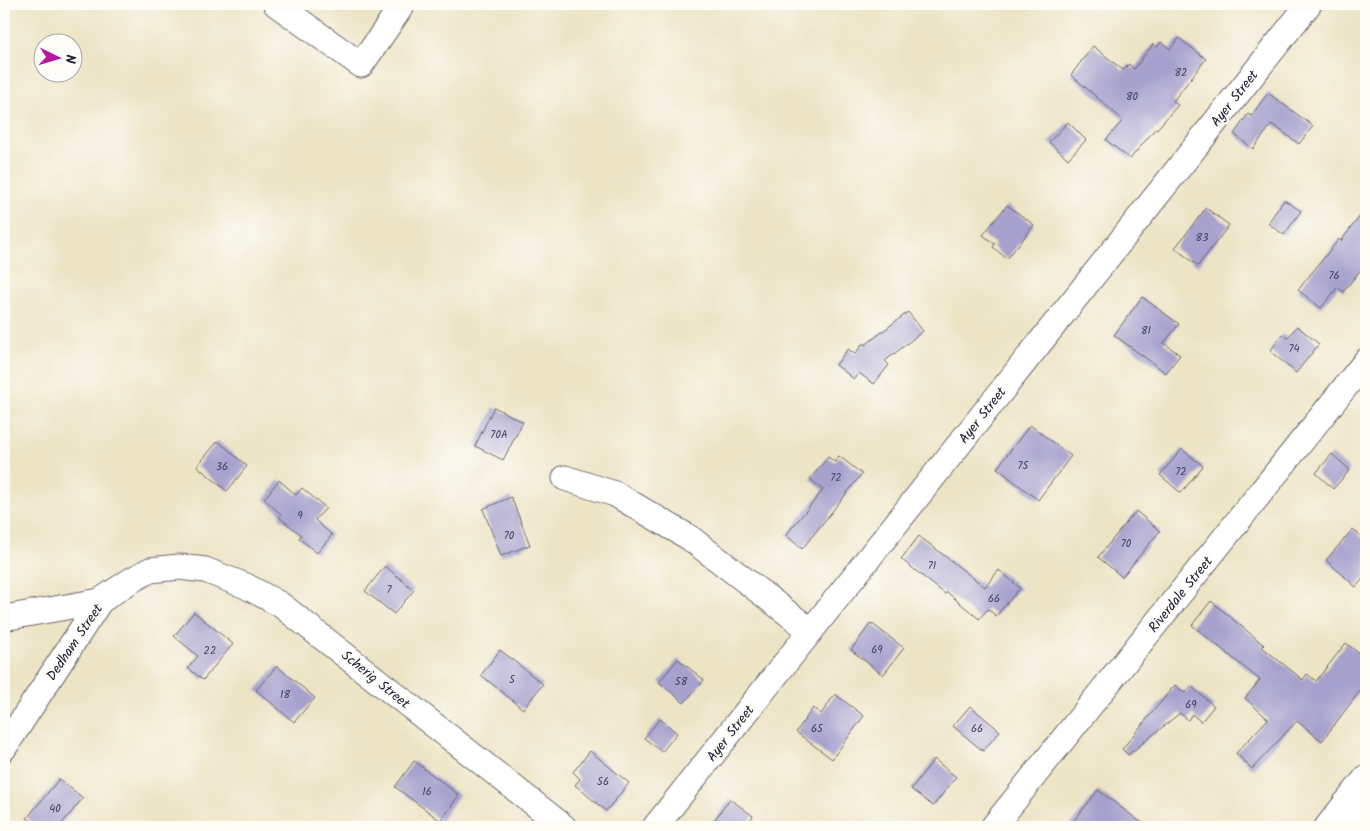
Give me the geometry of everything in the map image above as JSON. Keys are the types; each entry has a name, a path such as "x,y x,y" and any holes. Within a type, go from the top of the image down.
{"street":[{"path":"276,4 361,65 403,4"},
{"name":"Ayer Street","path":"655,827 1309,4"},
{"name":"Riverdale Street","path":"993,827 1366,361"},
{"path":"565,478 615,494 690,538 811,630"},
{"name":"Dedham Street","path":"4,748 100,601 150,570 170,567"},
{"name":"Scherig Street","path":"170,567 206,570 246,586 282,605 564,827"},
{"path":"4,618 100,601"},
{"path":"1327,827 1366,778"},
{"path":"1345,804 1366,821"}],"building":[{"path":"1179,38 1206,59 1173,101 1178,105 1130,159 1106,140 1123,120 1071,75 1093,46 1123,70 1129,64 1134,69 1153,44 1157,47 1161,42 1170,49"},
{"path":"1268,93 1313,126 1299,144 1272,124 1253,149 1234,134 1248,114 1251,116"},
{"path":"1068,122 1086,140 1068,159 1049,142"},
{"path":"1284,200 1301,211 1284,235 1268,223"},
{"path":"1007,205 1034,225 1007,259 993,247 995,244 983,235"},
{"path":"1206,208 1229,225 1198,266 1175,248"},
{"path":"1366,208 1366,263 1343,292 1338,287 1321,308 1298,290 1339,239 1341,241"},
{"path":"1142,297 1179,324 1164,343 1180,355 1166,373 1114,335"},
{"path":"908,312 923,331 885,361 889,365 874,384 859,373 854,379 836,365 848,349 855,354 863,343 865,345"},
{"path":"1297,326 1319,344 1296,373 1270,351 1283,334 1288,338"},
{"path":"494,407 523,422 503,460 475,446"},
{"path":"1030,425 1071,456 1038,500 997,468"},
{"path":"218,441 247,466 227,491 197,466"},
{"path":"1182,449 1203,466 1181,493 1160,475"},
{"path":"1332,454 1350,470 1333,489 1316,473"},
{"path":"839,456 862,474 802,549 786,535 823,490 810,479 828,457 835,462"},
{"path":"279,480 296,495 302,488 326,508 315,520 332,535 317,553 299,538 301,535 279,517 281,514 264,499"},
{"path":"511,497 530,545 501,556 483,509"},
{"path":"1136,511 1160,531 1122,577 1098,557"},
{"path":"1353,529 1366,541 1366,575 1356,587 1326,560"},
{"path":"919,536 985,587 999,570 1020,588 996,616 988,609 979,619 947,592 945,594 901,559"},
{"path":"385,566 414,590 394,614 365,591"},
{"path":"1211,601 1264,645 1262,647 1303,680 1307,674 1316,681 1346,643 1366,659 1366,683 1322,741 1297,721 1252,769 1236,753 1268,719 1245,698 1260,680 1192,625"},
{"path":"194,612 233,644 203,680 188,668 198,656 174,636"},
{"path":"871,623 904,648 883,675 851,650"},
{"path":"500,650 543,684 523,709 481,675"},
{"path":"678,659 704,680 684,703 659,682"},
{"path":"277,666 315,698 294,722 256,690"},
{"path":"1175,685 1185,693 1191,686 1214,706 1201,722 1192,714 1188,720 1180,713 1128,755 1122,749"},
{"path":"835,694 864,716 832,759 796,732 813,708 821,714"},
{"path":"970,706 1000,731 983,751 953,726"},
{"path":"660,719 677,733 662,752 644,738"},
{"path":"590,751 629,783 606,811 575,785 580,779 573,772"},
{"path":"934,759 956,777 933,806 911,789"},
{"path":"414,761 459,795 441,821 395,787"},
{"path":"59,779 83,798 59,827 39,827 27,818"},
{"path":"1098,790 1147,827 1069,827"},
{"path":"730,799 753,816 745,827 709,827"}]}
